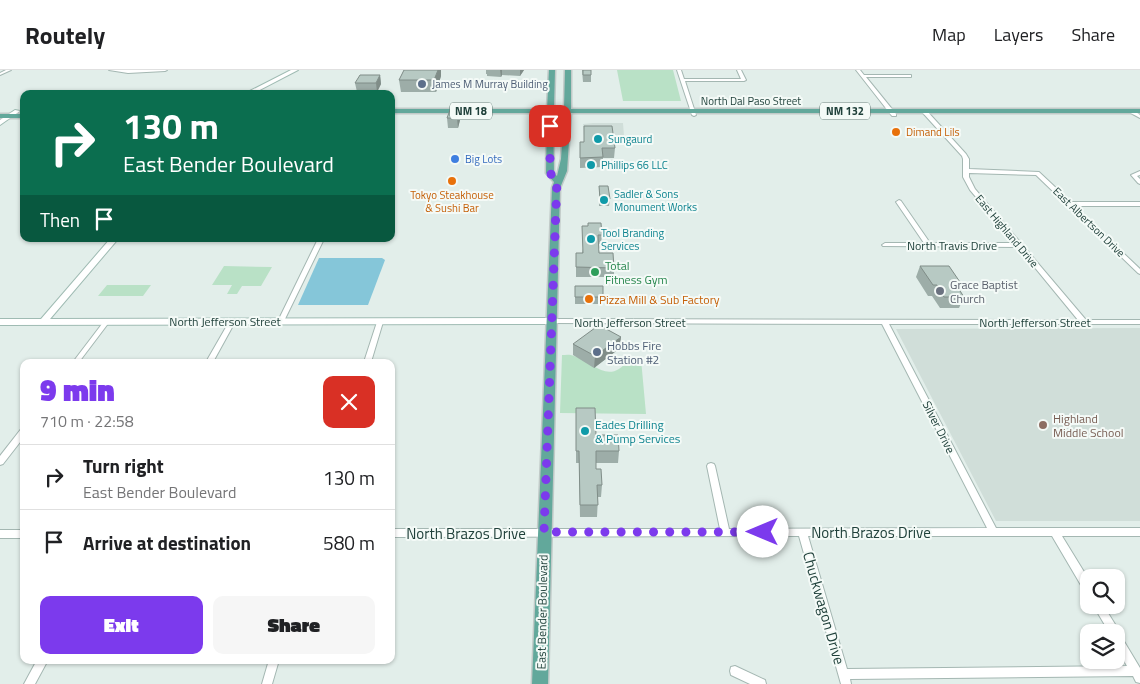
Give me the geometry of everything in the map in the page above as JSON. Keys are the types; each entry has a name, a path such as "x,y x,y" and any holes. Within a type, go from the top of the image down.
{"main road":[{"path":"552,73 568,73"},
{"name":"East Bender Boulevard","path":"552,73 550,173 557,181"},
{"name":"East Bender Boulevard","path":"540,684 557,181 562,173 568,73"},
{"path":"505,111 540,102 551,91"},
{"path":"0,111 20,111"},
{"name":"North Dal Paso Street","path":"395,111 550,113"},
{"name":"North Dal Paso Street","path":"926,113 1131,111 1139,114"},
{"name":"North Dal Paso Street","path":"395,116 550,113 1139,114"},
{"path":"0,116 20,116"}],"street":[{"path":"0,74 9,70"},
{"path":"111,70 128,72 165,70"},
{"path":"255,90 295,70"},
{"path":"679,70 693,113"},
{"path":"682,80 744,80 739,70"},
{"path":"858,70 892,113"},
{"path":"863,76 910,76 904,70"},
{"path":"0,123 20,111"},
{"name":"East Highland Drive","path":"926,113 964,155 966,159 966,177 973,190 1084,322"},
{"name":"East Albertson Drive","path":"967,171 1038,173 1140,272"},
{"path":"1137,174 1140,182"},
{"path":"899,202 928,245"},
{"path":"1070,204 1140,204"},
{"path":"43,322 111,242"},
{"path":"281,321 320,242"},
{"name":"North Travis Drive","path":"885,245 1018,245"},
{"path":"78,359 107,321"},
{"name":"North Jefferson Street","path":"0,322 1140,322"},
{"path":"211,359 232,322"},
{"path":"368,359 380,322"},
{"name":"Silver Drive","path":"885,322 993,532"},
{"path":"0,462 20,436"},
{"path":"711,466 725,532"},
{"name":"Chuckwagon Drive","path":"802,532 844,679"},
{"path":"1056,532 1080,573"},
{"name":"North Brazos Drive","path":"395,533 1140,532"},
{"path":"0,534 20,534"},
{"path":"844,679 1138,674 1125,652"},
{"path":"29,684 41,664"},
{"path":"267,684 273,664"},
{"path":"735,671 761,684"}],"shaded area":[{"path":"623,123 624,136 584,136 583,124"},
{"name":"Highland Middle School","path":"1140,328 1140,521 996,521 896,329"}],"green space":[{"path":"617,70 673,70 681,101 623,101"},
{"path":"224,266 272,267 261,286 242,286 237,294 227,294 232,285 212,285"},
{"path":"107,285 151,285 143,296 98,296"},
{"path":"562,355 572,355 608,372 622,367 629,359 641,359 646,414 560,413"}],"water":[{"path":"319,258 382,258 385,260 368,305 298,305"}],"building":[{"path":"404,70 438,70 434,80 399,80"},
{"path":"583,70 591,70 591,75 583,75"},
{"path":"360,75 380,75 376,83 355,83"},
{"path":"450,110 459,111 457,118 447,118"},
{"path":"584,126 612,126 615,148 602,148 603,157 580,158 580,142 584,142"},
{"path":"599,186 608,186 610,199 600,199"},
{"path":"588,223 601,223 602,235 598,235 599,253 613,253 614,268 576,267 576,253 583,253 582,226 588,226"},
{"path":"920,266 949,266 962,285 956,285 964,297 944,297 937,285 933,285"},
{"path":"575,286 603,286 603,297 575,297"},
{"path":"599,325 621,337 595,356 573,344"},
{"path":"576,408 595,408 596,435 618,435 619,451 596,451 596,469 601,469 602,485 597,485 598,505 580,505 579,451 576,451"}],"place":[{"name":"James M Murray Building","path":"422,84"},
{"name":"Dimand Lils","path":"896,132"},
{"name":"Sungaurd","path":"598,139"},
{"name":"Big Lots","path":"455,159"},
{"name":"Phillips 66 LLC","path":"591,165"},
{"name":"Tokyo Steakhouse & Sushi Bar","path":"452,181"},
{"name":"Sadler & Sons Monument Works","path":"604,200"},
{"name":"Tool Branding Services","path":"591,239"},
{"name":"Total Fitness Gym","path":"595,272"},
{"name":"Grace Baptist Church","path":"940,291"},
{"name":"Pizza Mill & Sub Factory","path":"589,299"},
{"name":"Hobbs Fire Station #2","path":"597,352"},
{"name":"Highland Middle School","path":"1043,425"},
{"name":"Eades Drilling & Pump Services","path":"585,431"}],"route":[{"path":"550,126 550,173 557,181 544,532 763,532"}]}
